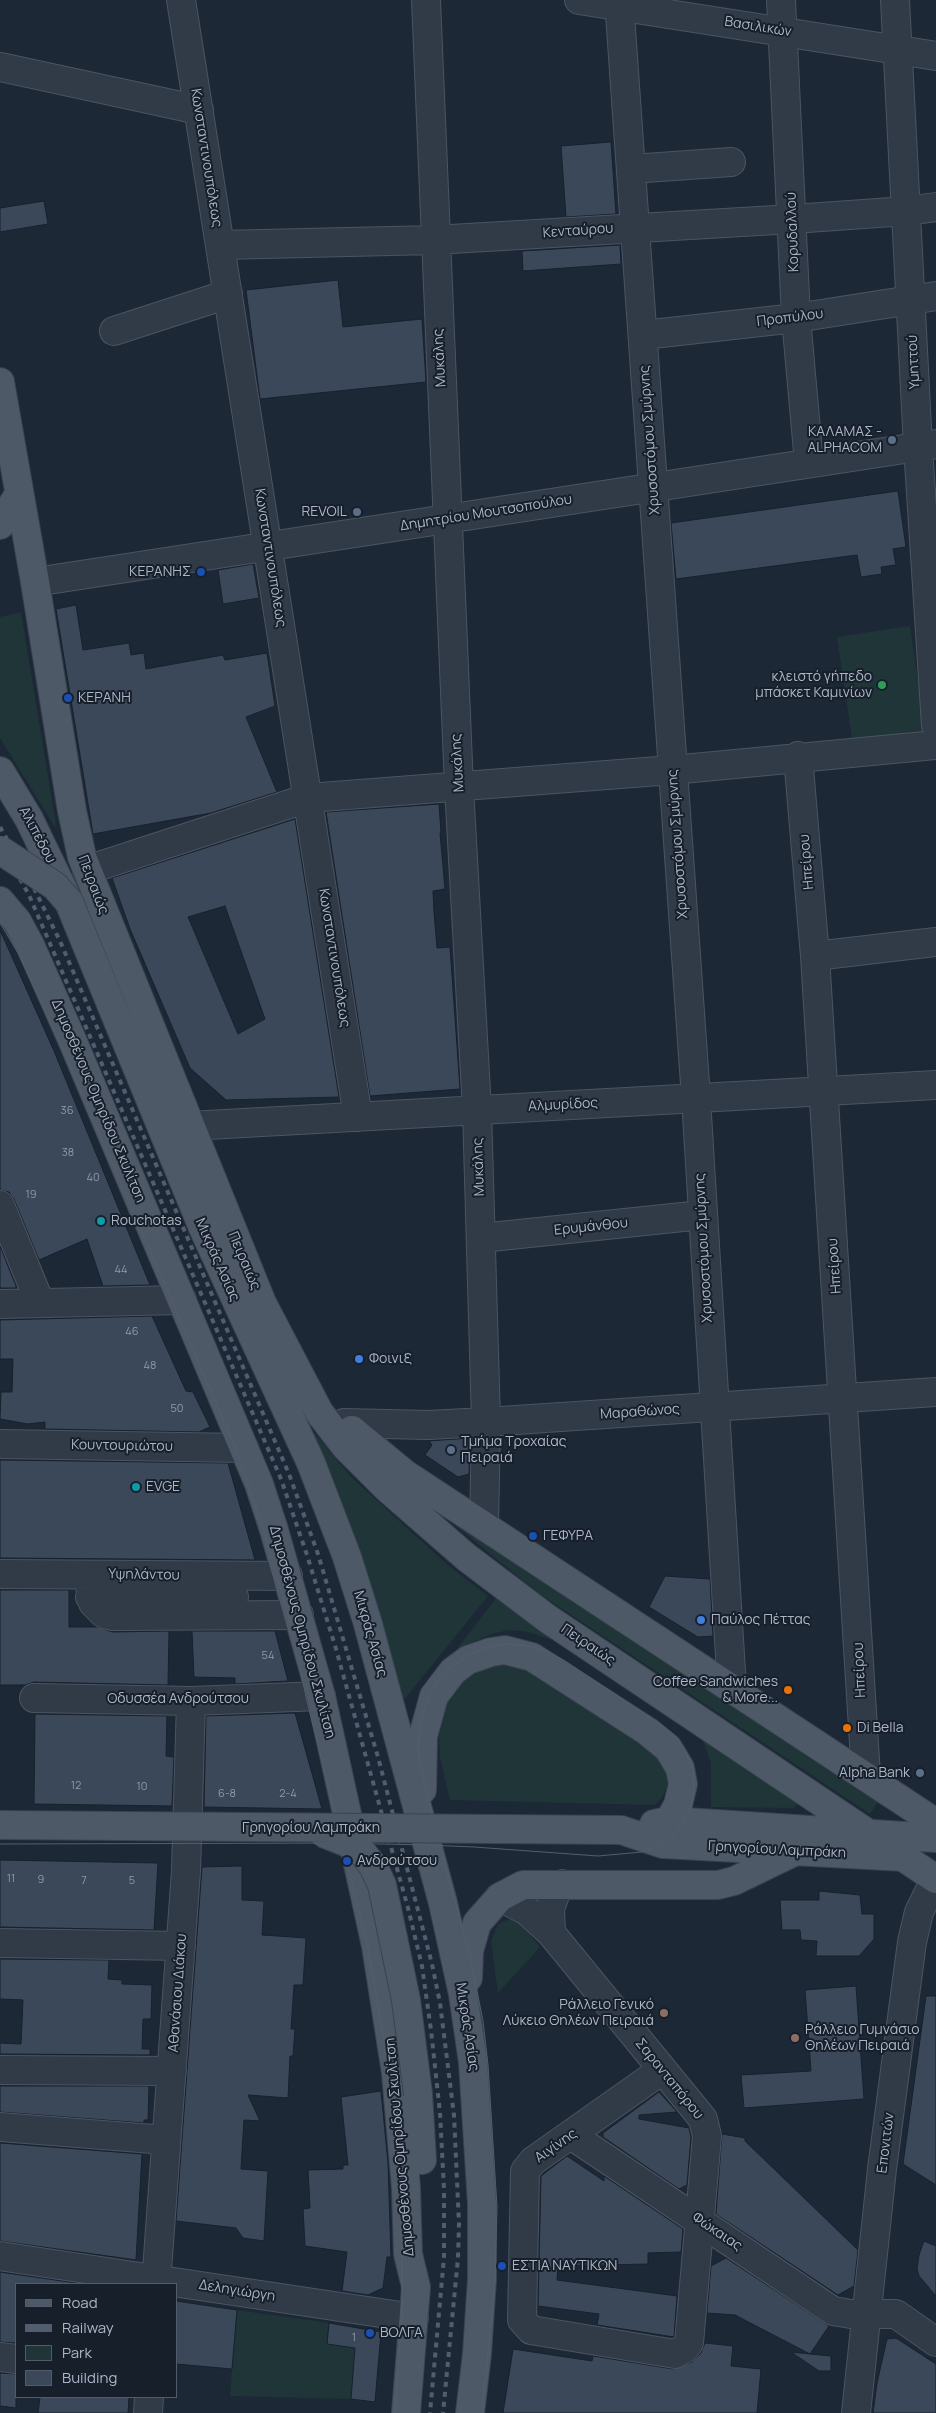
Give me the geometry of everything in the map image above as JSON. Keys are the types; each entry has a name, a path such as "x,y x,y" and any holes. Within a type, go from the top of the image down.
{"main road":[{"name":"Πειραιώς","path":"0,382 74,824 87,870 262,1303 289,1358 319,1412 346,1447 388,1489 466,1557 548,1619 936,1878"},
{"path":"0,525 19,494"},
{"name":"Αλιπέδου","path":"0,770 29,820 70,902"},
{"path":"0,850 55,886 70,902"},
{"name":"Μικράς Ασίας","path":"70,902 229,1288 311,1463 332,1516 368,1624 422,1824 448,1929 468,2023 477,2102 482,2213 481,2301 470,2413"},
{"name":"Δημοσθένους Ομηρίδου Σκυλίτση","path":"2,906 30,946 259,1484 288,1576 322,1696 387,2002 400,2113 408,2254 416,2287 406,2413"},
{"name":"Πειραιώς","path":"289,1358 310,1386 344,1423 405,1474 936,1823"},
{"path":"422,1824 423,1736 434,1696 453,1671 468,1660 491,1652 506,1650 532,1657 648,1732 668,1748 680,1768 683,1784 678,1805 669,1821"},
{"name":"Γρηγορίου Λαμπράκη","path":"0,1825 621,1830 669,1821 936,1838"},
{"path":"308,1827 355,1846 368,1857 378,1874 403,1983 418,2094 425,2223 424,2254 416,2287"},
{"name":"Γρηγορίου Λαμπράκη","path":"621,1830 663,1844 936,1858"},
{"path":"468,2023 469,1951 473,1933 483,1914 500,1896 523,1885 718,1885 734,1881 796,1851"}],"street":[{"name":"Κωνσταντινουπόλεως","path":"182,0 358,1116"},
{"name":"Μυκάλης","path":"426,0 434,240 459,787 477,1110 486,1422 484,1526"},
{"name":"Βασιλικών","path":"579,0 619,3 936,56"},
{"name":"Κορυδαλλού","path":"781,0 793,219 796,318 810,463"},
{"name":"Υμηττού","path":"895,0 906,211 923,299 936,725"},
{"name":"Χρυσοστόμου Σμύρνης","path":"619,3 696,1098 713,1407 732,1688"},
{"path":"0,67 199,110"},
{"path":"631,169 731,162"},
{"name":"Κενταύρου","path":"220,245 434,240 793,219 936,207"},
{"path":"114,331 228,294"},
{"name":"Προπύλου","path":"643,335 796,318 923,299"},
{"name":"Δημητρίου Μουτσοπούλου","path":"35,582 927,446"},
{"path":"87,870 308,798 672,770 798,756 936,745"},
{"name":"Ηπείρου","path":"798,756 815,956 866,1776"},
{"path":"815,956 936,942"},
{"name":"Αλμυρίδος","path":"189,1126 936,1085"},
{"path":"0,1205 40,1303"},
{"name":"Ερυμάνθου","path":"481,1238 702,1215"},
{"path":"0,1304 182,1300"},
{"name":"Μαραθώνος","path":"344,1423 428,1424 486,1422 936,1392"},
{"name":"Κουντουριώτου","path":"0,1444 244,1448"},
{"name":"Υψηλάντου","path":"0,1574 89,1586 288,1576"},
{"path":"234,1597 89,1586 98,1610 113,1616 299,1616"},
{"name":"Οδυσσέα Ανδρούτσου","path":"34,1698 190,1701 322,1696"},
{"name":"Αθανάσιου Διάκου","path":"156,2281 187,1854 190,1701"},
{"name":"Επονιτών","path":"856,2413 882,2169 912,1942 919,1912 936,1878"},
{"path":"550,1933 550,1909 556,1892 562,1884"},
{"name":"Σαρανταπόρου","path":"500,1896 527,1911 550,1933 703,2119 706,2127 689,2343"},
{"path":"0,1943 181,1946"},
{"path":"0,2070 172,2071"},
{"name":"Αιγίνης","path":"662,2070 534,2161 525,2170 522,2320 525,2326 531,2330 674,2354 684,2349 689,2343"},
{"path":"0,2127 166,2140"},
{"name":"Φώκαιας","path":"572,2135 833,2311 867,2315 896,2314 936,2342"},
{"name":"Δεληγιώργη","path":"0,2256 170,2283"},
{"name":"Δεληγιώργη","path":"178,2284 414,2318"},
{"path":"0,2357 15,2358"},
{"path":"148,2413 150,2398"}],"green space":[{"path":"21,612 55,827 0,738 0,617"},
{"name":"κλειστό γήπεδο μπάσκετ Καμινίων","path":"910,626 926,734 853,745 837,637"},
{"path":"297,1412 352,1478 449,1566 488,1596 403,1701 363,1568"},
{"path":"454,1519 879,1800 870,1814 540,1594 453,1524"},
{"path":"497,1597 562,1643 528,1632 509,1630 491,1634 456,1650"},
{"path":"502,1664 532,1669 658,1751 668,1774 667,1787 661,1799 654,1805 450,1800 440,1758 439,1738 444,1707 461,1682 487,1667"},
{"path":"702,1737 799,1801 794,1808 711,1807 711,1763"},
{"path":"512,1918 520,1922 540,1947 498,1993 491,1941 498,1924"},
{"path":"237,2310 329,2323 327,2344 355,2348 351,2399 230,2396"}],"building":[{"path":"611,142 616,214 566,217 561,146"},
{"path":"44,201 48,224 0,232 0,208"},
{"path":"620,245 621,264 523,271 522,251"},
{"path":"338,280 343,327 422,319 426,382 260,399 246,290"},
{"path":"898,491 906,547 893,549 896,565 881,567 882,574 861,577 857,555 676,579 671,523"},
{"path":"253,564 259,598 223,604 218,570"},
{"path":"76,605 83,650 129,643 131,655 144,653 146,669 223,655 225,660 267,653 275,706 246,717 277,792 211,813 93,834 56,609"},
{"path":"439,804 445,889 433,891 434,912 437,948 450,947 460,1089 370,1096 326,812"},
{"path":"295,819 339,1097 226,1100 190,1068 130,929 112,878","holes":["225,906 265,1019 238,1034 188,917"]},
{"path":"0,930 54,1051 150,1285 103,1286 87,1239 39,1260 14,1199 9,1192 0,1190"},
{"path":"0,1246 16,1286 16,1288 0,1288"},
{"path":"152,1316 186,1391 193,1392 210,1427 199,1432 45,1429 45,1422 28,1424 0,1419 1,1392 12,1392 13,1359 0,1359 0,1320"},
{"name":"Τμήμα Τροχαίας Πειραιά","path":"470,1438 469,1474 458,1477 425,1455 432,1445 429,1441"},
{"name":"EVGE","path":"0,1460 228,1463 255,1560 0,1558"},
{"path":"665,1576 710,1579 713,1636 698,1637 649,1607"},
{"path":"0,1590 69,1590 69,1627 97,1627 113,1632 169,1631 168,1685 34,1682 25,1685 0,1685"},
{"path":"192,1631 275,1631 288,1681 235,1684 235,1678 194,1677"},
{"path":"295,1713 322,1809 204,1807 206,1716"},
{"path":"35,1714 167,1716 166,1756 174,1757 172,1806 34,1804"},
{"path":"0,1860 158,1863 154,1930 0,1927"},
{"path":"242,1866 242,1900 264,1901 262,1935 306,1938 303,1985 294,1985 291,2029 295,2029 293,2056 290,2056 288,2098 248,2095 260,2121 244,2120 241,2169 268,2171 264,2241 243,2238 236,2228 176,2221 202,1867"},
{"path":"819,1891 860,1895 862,1914 874,1914 874,1939 859,1956 816,1956 817,1941 801,1940 800,1930 782,1930 780,1900 819,1900"},
{"path":"0,1959 109,1960 108,1979 122,1980 122,1984 152,1985 151,2019 143,2019 142,2049 150,2049 150,2055 0,2054 0,2043 21,2044 23,2000 0,1999"},
{"path":"856,1986 864,2099 744,2108 741,2075 811,2071 805,1990"},
{"path":"926,1996 936,1996 936,2185 903,2164"},
{"path":"0,2086 149,2086 148,2120 144,2120 144,2123 0,2112"},
{"path":"381,2091 388,2163 391,2257 387,2257 383,2288 368,2295 342,2291 347,2252 305,2246 303,2209 310,2208 308,2170 343,2169 343,2165 348,2165 341,2097"},
{"path":"659,2092 677,2112 639,2115 639,2119 689,2128 691,2137 687,2185 679,2189 603,2137 603,2133"},
{"path":"722,2134 745,2138 745,2141 858,2250 854,2286 838,2295 716,2214"},
{"path":"0,2143 142,2154 136,2260 0,2241"},
{"path":"567,2156 604,2181 604,2176 683,2229 681,2252 648,2253 648,2264 558,2266 557,2280 677,2296 674,2337 597,2325 599,2314 538,2306 541,2176"},
{"path":"924,2241 936,2246 936,2296 919,2276 917,2269"},
{"path":"726,2258 829,2326 810,2354 735,2315 707,2313 711,2266"},
{"path":"0,2272 76,2283 15,2283 15,2343 0,2342"},
{"path":"178,2301 237,2310 232,2369 178,2364"},
{"path":"329,2323 381,2332 375,2402 351,2399 355,2348 327,2344"},
{"path":"896,2338 936,2364 936,2413 873,2413 877,2383 887,2339"},
{"path":"705,2343 733,2346 731,2366 761,2369 757,2413 503,2413 513,2349 592,2361 593,2356 673,2369 692,2362 701,2353"},
{"path":"791,2352 831,2356 831,2371 819,2371"},
{"path":"0,2373 15,2374 16,2408 0,2406"},
{"path":"40,2398 129,2398 128,2413 38,2413"}],"tram line":[{"path":"0,923 18,953 62,1047 236,1449 264,1532 289,1617 306,1697 368,1948 383,2035 393,2116 402,2224 402,2317 395,2413"},
{"path":"0,1844 348,1843 427,1845 474,1847 598,1856 642,1852 663,1844 671,1838 684,1822 691,1807 694,1789 693,1770 686,1752 675,1736 660,1724 547,1651 528,1646 507,1644 487,1647 469,1655 452,1666 438,1681 428,1698 421,1718 418,1748 420,1762 423,1777 431,1808 434,1822 444,1863 469,1951 483,2021 488,2065 497,2207 495,2281 482,2413"}],"railway":[{"path":"0,827 26,872 60,941 289,1474 318,1554 378,1757 432,1964 440,2003 454,2115 459,2224 458,2258 443,2413"},
{"path":"0,844 29,895 281,1479 336,1649 408,1908 422,1966 431,2030 440,2113 444,2189 444,2257 430,2413"}],"place":[{"name":"ΚΑΛΑΜΑΣ - ALPHACOM","path":"892,440"},
{"name":"REVOIL","path":"357,512"},
{"name":"ΚΕΡΑΝΗΣ","path":"201,572"},
{"name":"κλειστό γήπεδο μπάσκετ Καμινίων","path":"882,685"},
{"name":"ΚΕΡΑΝΗ","path":"68,698"},
{"name":"Rouchotas","path":"101,1221"},
{"name":"Φοινιξ","path":"359,1359"},
{"name":"Τμήμα Τροχαίας Πειραιά","path":"451,1450"},
{"name":"EVGE","path":"136,1487"},
{"name":"ΓΕΦΥΡΑ","path":"533,1536"},
{"name":"Παύλος Πέττας","path":"701,1620"},
{"name":"Coffee Sandwiches & More...","path":"788,1690"},
{"name":"Di Bella","path":"847,1728"},
{"name":"Alpha Bank","path":"920,1773"},
{"name":"Ανδρούτσου","path":"347,1861"},
{"name":"Ράλλειο Γενικό Λύκειο Θηλέων Πειραιά","path":"664,2013"},
{"name":"Ράλλειο Γυμνάσιο Θηλέων Πειραιά","path":"795,2038"},
{"name":"ΕΣΤΙΑ ΝΑΥΤΙΚΩΝ","path":"502,2266"},
{"name":"ΒΟΛΓΑ","path":"370,2333"}]}
